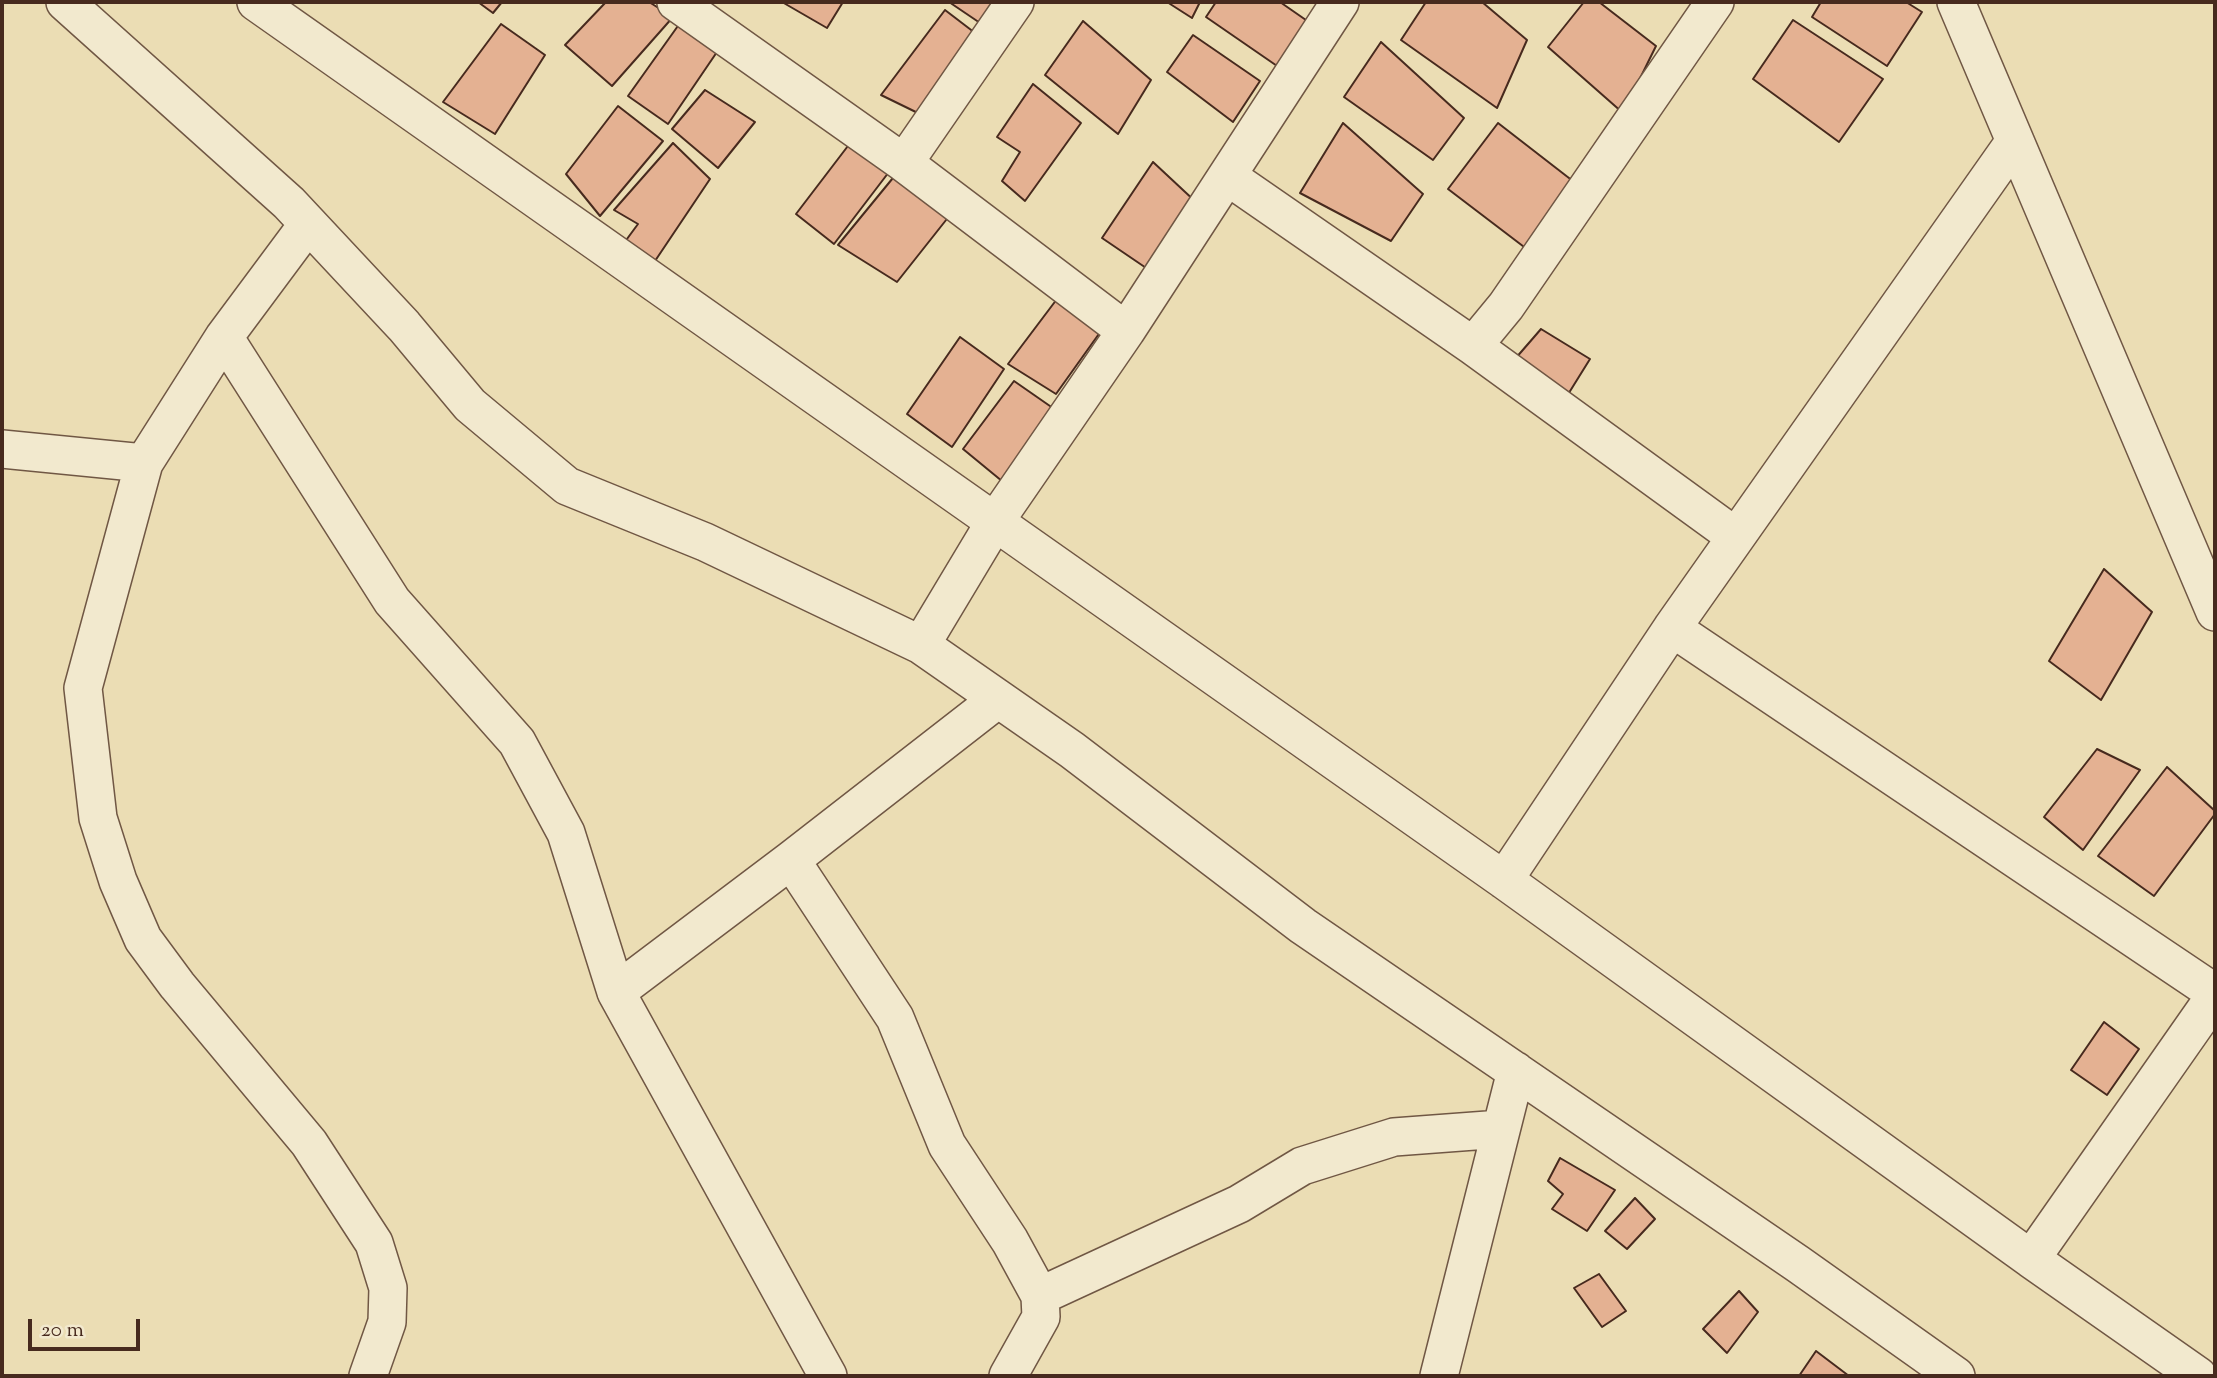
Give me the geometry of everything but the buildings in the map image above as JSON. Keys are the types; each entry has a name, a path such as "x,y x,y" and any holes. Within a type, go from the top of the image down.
{"street":[{"path":"65,2 289,203 404,326 470,405 567,486 705,542 920,645 1072,750 1303,926 1798,1264 1956,1376"},
{"path":"256,2 596,243 996,520 2198,1376"},
{"path":"676,2 904,163 1126,331"},
{"path":"904,163 1015,2"},
{"path":"920,645 996,520 1126,331 1340,2"},
{"path":"1473,346 1506,306 1715,2"},
{"path":"1956,2 2215,612"},
{"path":"1504,880 1672,628 2015,141"},
{"path":"1227,176 1473,346 1736,537"},
{"path":"308,224 224,337 144,463 83,688 98,818 118,881 143,939 177,985 309,1143 374,1243 388,1287 387,1322 368,1376"},
{"path":"224,337 392,601 517,742 566,833 616,992 828,1376"},
{"path":"2,449 144,463"},
{"path":"1672,628 2215,994 2031,1259"},
{"path":"616,992 998,699"},
{"path":"791,860 895,1018 947,1145 1010,1241 1040,1296 1041,1317 1008,1376"},
{"path":"1439,1376 1516,1071"},
{"path":"1040,1296 1238,1204 1302,1166 1394,1137 1501,1129"}]}
